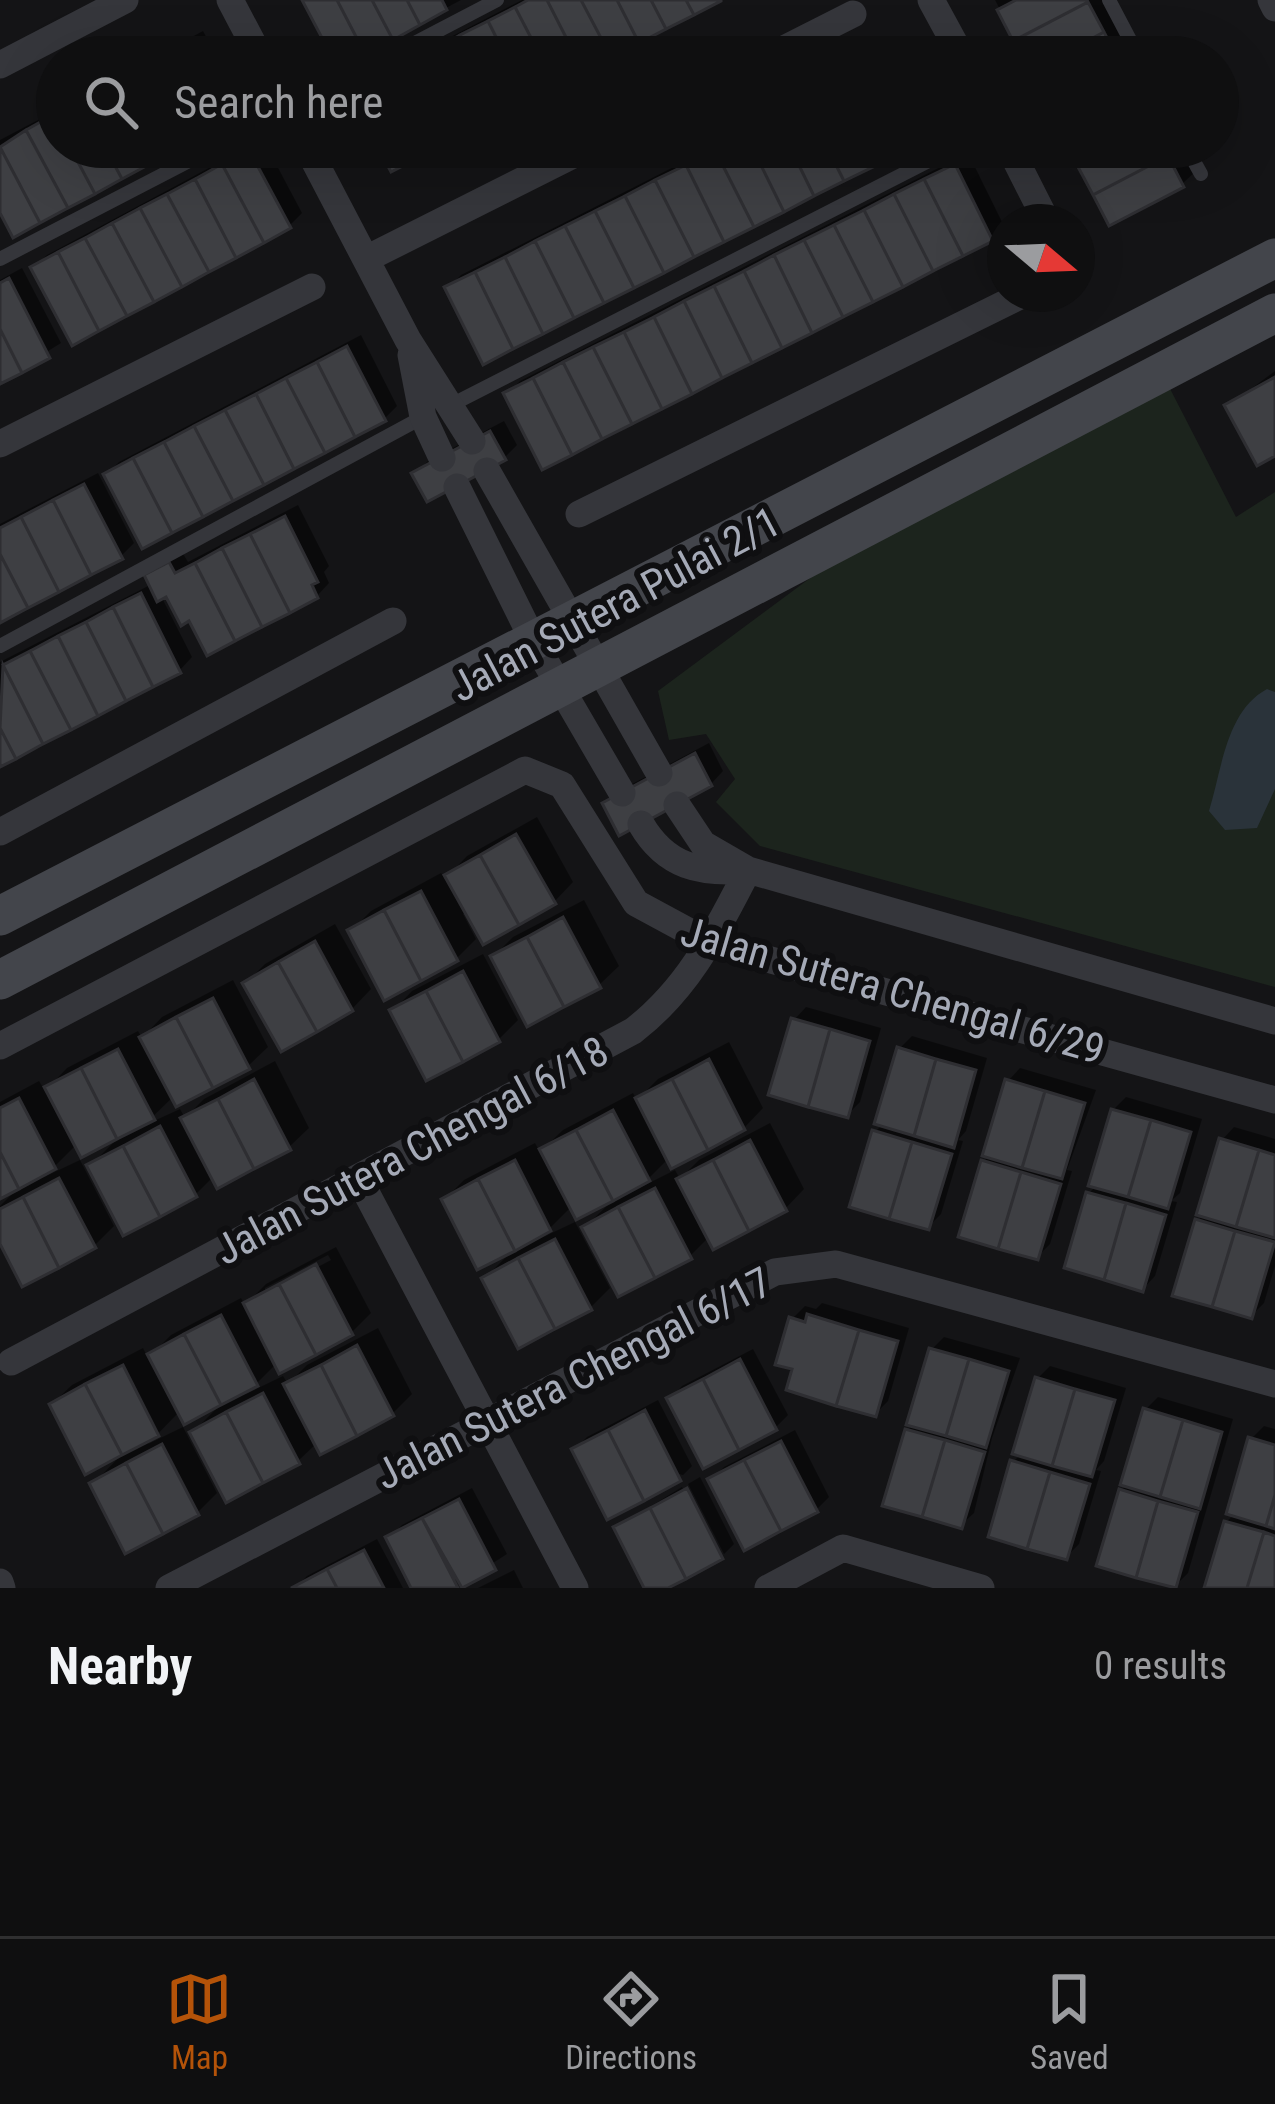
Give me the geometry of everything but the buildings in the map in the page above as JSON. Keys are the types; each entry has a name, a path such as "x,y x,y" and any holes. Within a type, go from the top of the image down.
{"main road":[{"name":"Jalan Sutera Pulai 2/1","path":"0,916 1275,258"},
{"name":"Jalan Sutera Pulai 2/1","path":"0,980 1275,314"}],"street":[{"path":"56,36 125,0"},
{"path":"230,0 249,36"},
{"path":"932,0 951,36"},
{"path":"809,36 853,14"},
{"path":"0,65 36,46"},
{"path":"318,168 408,340 472,441"},
{"path":"366,260 548,168"},
{"path":"1020,168 1038,204"},
{"path":"0,444 312,286"},
{"path":"579,514 988,312"},
{"path":"408,340 423,417 442,458"},
{"path":"487,471 658,773"},
{"path":"457,487 534,642 622,793"},
{"path":"0,832 393,621"},
{"name":"Jalan Sutera Chengal 6/29","path":"0,1046 525,770 562,785 636,903 710,943 1275,1100"},
{"path":"677,806 704,844 748,870 1275,1021"},
{"path":"641,824 656,849 670,859 713,873 748,870"},
{"name":"Jalan Sutera Chengal 6/18","path":"10,1362 633,1031 667,1005 710,943 748,870"},
{"path":"359,1179 575,1588"},
{"name":"Jalan Sutera Chengal 6/17","path":"169,1588 487,1418 775,1272 836,1264 1275,1384"},
{"path":"768,1588 843,1548 981,1588"}],"lane":[{"path":"428,36 497,0"},
{"path":"1109,0 1128,36"},
{"path":"0,259 175,168"},
{"path":"451,405 915,168"},
{"path":"1198,168 1201,174"},
{"path":"0,646 423,417"}],"shaded area":[{"path":"1164,377 1236,517 1275,492 1275,987 760,846 716,802 735,779 706,734 669,740 658,691 813,576"},
{"path":"1267,689 1275,692 1275,789 1257,828 1225,830 1209,811 1222,760 1242,711"}]}
